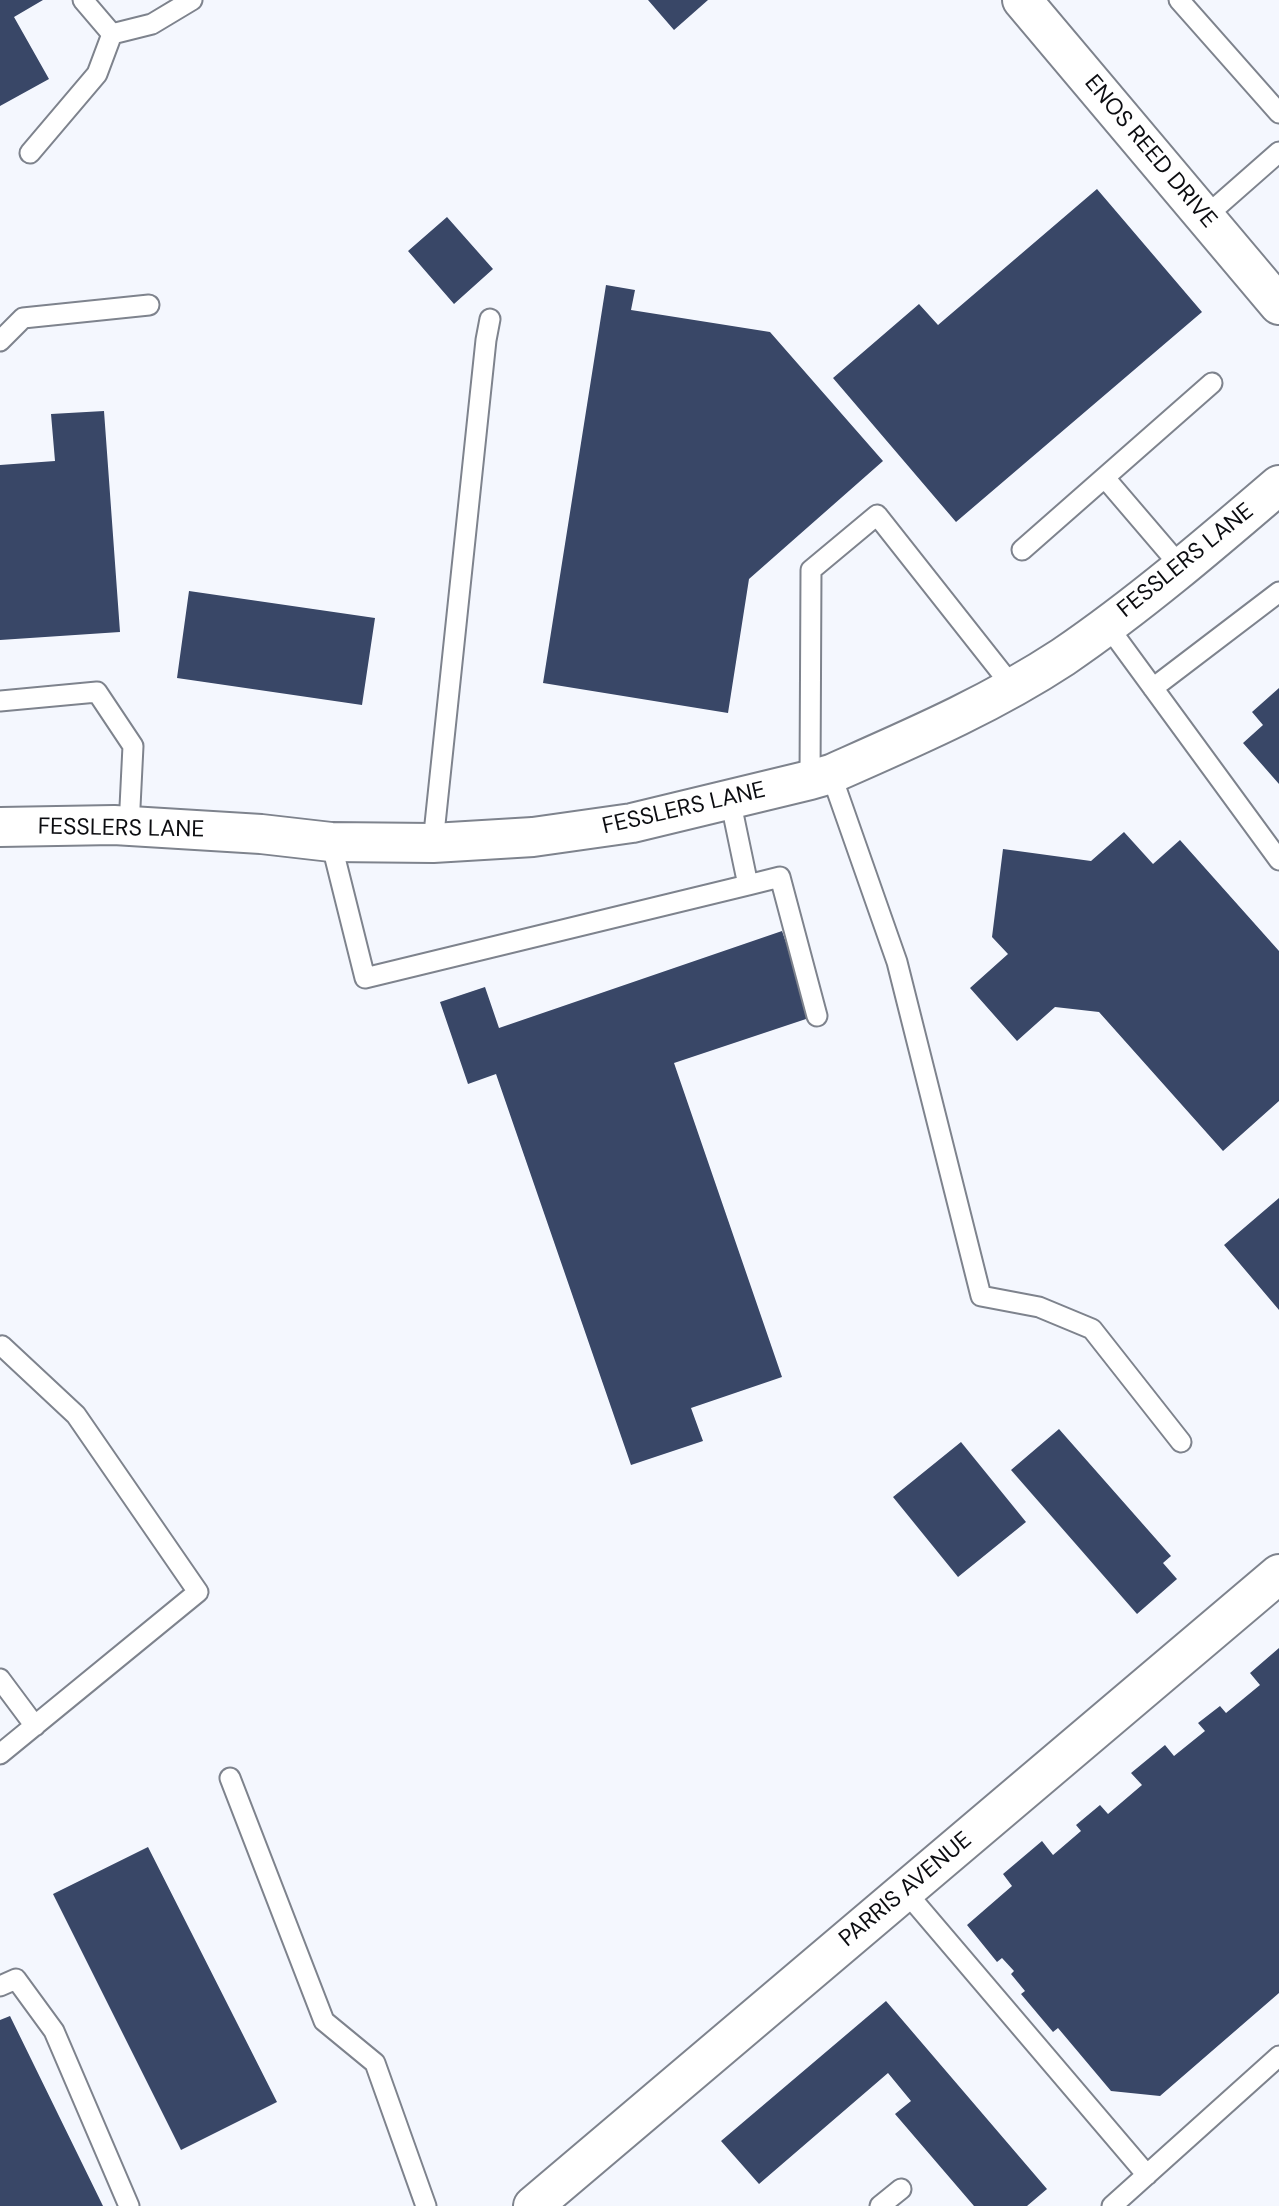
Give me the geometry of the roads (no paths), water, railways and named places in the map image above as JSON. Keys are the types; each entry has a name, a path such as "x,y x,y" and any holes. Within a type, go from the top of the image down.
{"street":[{"name":"ENOS REED DRIVE","path":"1022,0 1279,305"},
{"name":"FESSLERS LANE","path":"0,827 129,827 261,834 331,842 433,843 533,837 645,820 820,777 949,722 1061,658 1182,568 1279,485"},
{"name":"PARRIS AVENUE","path":"533,2206 1279,1574"}],"lane":[{"path":"83,0 112,34"},
{"path":"112,34 152,24 192,0"},
{"path":"1179,0 1279,113"},
{"path":"30,153 97,74 112,34"},
{"path":"1205,217 1279,152"},
{"path":"0,341 23,317 149,304"},
{"path":"433,843 444,717 490,319"},
{"path":"1023,550 1212,383"},
{"path":"1105,478 1182,568"},
{"path":"1012,686 877,515 811,570 820,777 897,962 981,1296 1039,1307 1091,1329 1181,1442"},
{"path":"1153,688 1279,592"},
{"path":"1107,625 1279,860"},
{"path":"0,701 97,692 133,747 129,827"},
{"path":"730,799 748,885"},
{"path":"331,842 365,978 780,877 817,1016"},
{"path":"0,1347 76,1415 198,1592 0,1754"},
{"path":"0,1679 35,1726"},
{"path":"230,1778 324,2021 374,2063 426,2206"},
{"path":"905,1891 1147,2175"},
{"path":"0,1986 16,1979 54,2031 129,2206"},
{"path":"1112,2206 1279,2056"},
{"path":"880,2206 901,2189"}]}
